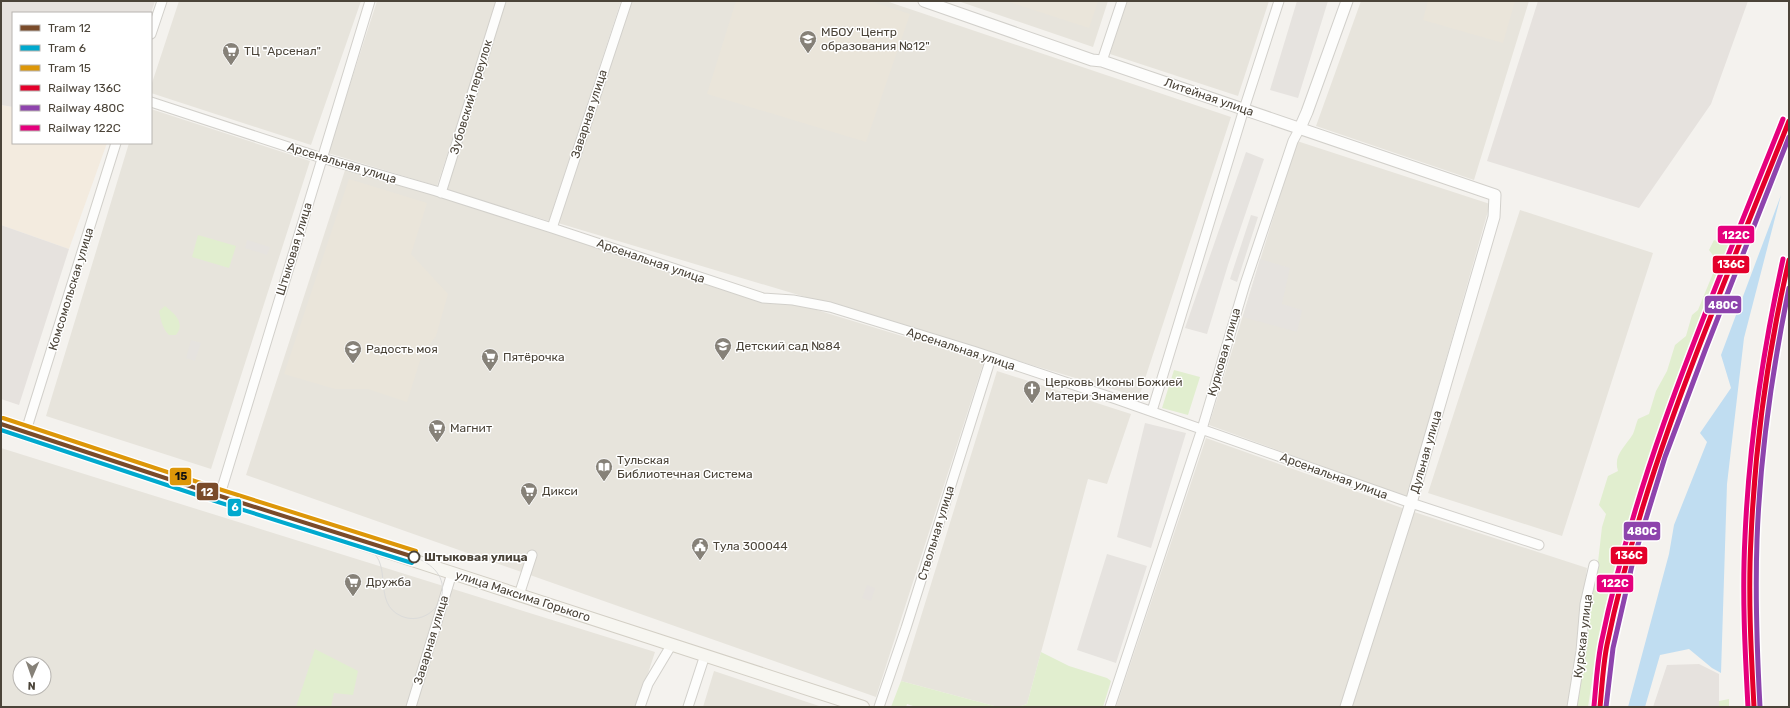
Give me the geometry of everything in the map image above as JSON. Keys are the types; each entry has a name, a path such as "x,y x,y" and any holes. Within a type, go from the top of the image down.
{"main road":[{"name":"улица Максима Горького","path":"1,426 863,707"}],"street":[{"path":"152,31 162,1"},
{"name":"Штыковая улица","path":"219,498 370,1"},
{"name":"Зубовский переулок","path":"441,193 501,1"},
{"name":"Заварная улица","path":"552,228 627,1"},
{"name":"Литейная улица","path":"924,1 1092,60 1102,61 1495,195"},
{"path":"1102,61 1122,1"},
{"path":"1152,411 1244,109 1279,1"},
{"name":"Курковая улица","path":"1110,707 1202,429 1244,284 1290,147 1308,112 1347,1"},
{"name":"Арсенальная улица","path":"152,102 322,158 552,228 763,298 793,300 830,307 991,358 1152,411 1411,503 1540,545"},
{"name":"Комсомольская улица","path":"25,434 116,144"},
{"name":"Дульная улица","path":"1346,707 1411,503 1494,217 1495,195"},
{"name":"Ствольная улица","path":"879,707 906,628 991,358"},
{"path":"519,595 532,555"},
{"name":"Курская улица","path":"1572,707 1581,651 1585,604 1594,565"},
{"name":"Заварная улица","path":"411,707 452,573"},
{"path":"640,707 648,684 672,644"},
{"path":"688,707 705,655"}],"shaded area":[{"path":"1,1 155,1 151,12 12,12 12,107 1,105"},
{"path":"179,1 361,1 311,145 152,93 152,83"},
{"path":"377,1 497,1 437,186 328,153"},
{"path":"504,1 621,1 549,221 445,190"},
{"path":"632,1 886,1 1231,117 1139,397 558,223"},
{"name":"МБОУ \"Центр образования №12\"","path":"736,1 869,1 910,14 866,142 707,94"},
{"path":"958,1 1108,1 1093,47"},
{"path":"1006,1 1098,1 1089,28"},
{"path":"1126,1 1269,1 1238,96 1110,54"},
{"path":"1297,1 1328,1 1298,98 1270,90"},
{"path":"1361,1 1529,1 1474,180 1316,126"},
{"path":"1428,1 1515,1 1503,43 1423,20"},
{"path":"1538,1 1748,1 1711,104 1639,208 1487,161"},
{"path":"1,105 12,107 12,144 107,144 69,249 1,225"},
{"path":"152,109 310,161 211,469 46,416 129,144 152,144"},
{"path":"1297,141 1490,204 1407,497 1209,425"},
{"path":"1246,152 1264,159 1228,265 1207,334 1185,328"},
{"path":"347,164 601,244 984,361 876,697 246,475"},
{"path":"349,179 427,203 411,254 448,294 436,336 422,354 407,402 368,389 335,389 284,374"},
{"path":"1520,210 1653,253 1562,536 1428,493"},
{"path":"1251,215 1258,217 1237,282 1230,279"},
{"path":"1,225 69,249 19,405 1,399"},
{"path":"247,240 270,247 267,255 245,248"},
{"path":"1260,259 1290,268 1282,304 1302,310 1297,332 1243,317"},
{"path":"191,340 201,343 195,361 186,358"},
{"path":"997,371 1131,414 1107,484 1088,479 1027,704 1018,707 998,707 901,681"},
{"path":"1145,423 1186,433 1151,548 1117,537"},
{"path":"1206,438 1405,509 1341,707 1116,707"},
{"path":"1,448 655,652 637,707 1,707"},
{"path":"1411,511 1587,568 1567,707 1352,707"},
{"path":"1107,554 1147,566 1116,663 1077,650"},
{"path":"867,585 875,588 871,601 862,598"},
{"path":"1699,664 1719,674 1719,707 1653,707 1667,665"},
{"path":"714,671 822,707 703,707"}],"green space":[{"path":"198,235 236,246 229,268 192,257"},
{"path":"1714,240 1735,248 1703,324 1646,476 1635,507 1626,542 1617,557 1602,622 1600,645 1594,667 1588,707 1576,707 1588,604 1598,562 1602,527 1606,514 1599,505 1608,476 1618,471 1618,456 1633,434 1638,419 1649,414 1656,391 1667,371 1675,345 1686,336 1692,315 1698,310 1716,266 1715,258 1709,250"},
{"path":"165,306 178,319 180,326 176,335 169,335 162,324 159,311"},
{"path":"1174,370 1200,377 1188,415 1162,408"},
{"path":"315,649 358,671 353,695 334,693 331,707 296,707"},
{"path":"1041,652 1069,666 1107,678 1111,681 1103,707 1018,707 1027,704"},
{"path":"901,681 998,707 916,707 907,704 906,707 891,707"},
{"path":"1729,699 1729,707 1719,707 1719,701"}],"water":[{"path":"1781,195 1744,338 1727,484 1721,673 1712,668 1689,649 1660,655 1645,707 1628,707 1669,554 1674,525 1707,442 1700,433 1731,388 1721,355"}],"tram line":[{"name":"15","path":"3,418 222,490 416,551"},
{"name":"12","path":"1,424 220,496 414,557"},
{"name":"6","path":"1,430 218,502 412,563"},
{"path":"257,512 370,550 377,557 380,565 387,602 392,610 401,616 414,619 425,616 434,609 440,599 443,588 440,576 430,566 414,557"}],"rail line":[{"name":"122С","path":"1594,706 1601,644 1635,509 1680,378 1783,119"},
{"name":"136С","path":"1600,707 1607,645 1641,511 1686,380 1789,121"},
{"name":"480С","path":"1606,707 1613,648 1633,561 1665,457 1789,137"},
{"name":"122С","path":"1748,707 1744,601 1744,558 1747,502 1763,362 1783,259"},
{"name":"136С","path":"1754,707 1750,601 1750,559 1753,503 1759,433 1769,363 1789,260"},
{"name":"480С","path":"1760,707 1757,644 1756,561 1761,477 1772,382 1789,288"}],"place":[{"name":"МБОУ \"Центр образования №12\"","path":"808,54"},
{"name":"ТЦ \"Арсенал\"","path":"231,66"},
{"name":"Детский сад №84","path":"723,361"},
{"name":"Радость моя","path":"353,364"},
{"name":"Пятёрочка","path":"490,372"},
{"name":"Церковь Иконы Божией Матери Знамение","path":"1032,404"},
{"name":"Магнит","path":"437,443"},
{"name":"Тульская Библиотечная Система","path":"604,482"},
{"name":"Дикси","path":"529,506"},
{"name":"Штыковая улица","path":"414,557"},
{"name":"Тула 300044","path":"700,561"},
{"name":"Дружба","path":"353,597"}]}
